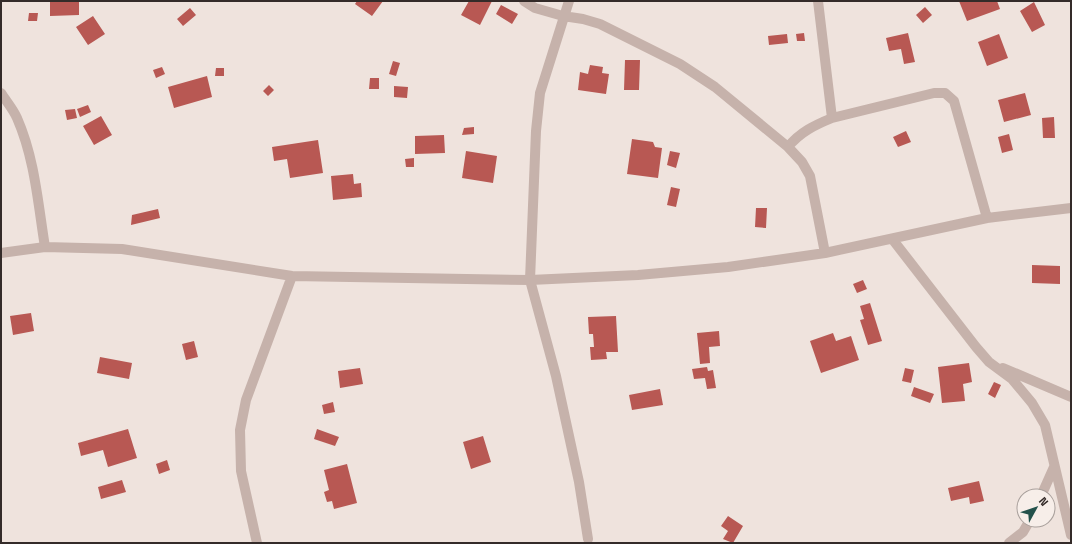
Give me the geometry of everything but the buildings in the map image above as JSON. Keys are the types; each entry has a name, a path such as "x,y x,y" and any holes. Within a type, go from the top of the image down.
{"street":[{"path":"524,1 536,8 563,16 600,24 680,64 715,87 788,147 802,162 810,176 825,253"},
{"path":"569,1 563,16 540,93 536,131 530,280 556,376 579,482 588,538"},
{"path":"818,1 832,118"},
{"path":"1,93 17,117 26,143 35,180 45,247"},
{"path":"788,147 795,138 832,118 934,94 945,93 954,101 987,218"},
{"path":"1,253 45,247 122,249 292,276 530,280 638,275 728,267 825,253 893,240 987,218 1071,208"},
{"path":"893,240 928,287 989,362 1012,379 1032,403 1045,426 1054,467 1068,513 1071,535"},
{"path":"257,543 241,471 240,430 246,400 292,276"},
{"path":"989,362 1071,397"},
{"path":"1045,488 1054,467"},
{"path":"1010,543 1023,532 1025,528"}]}
